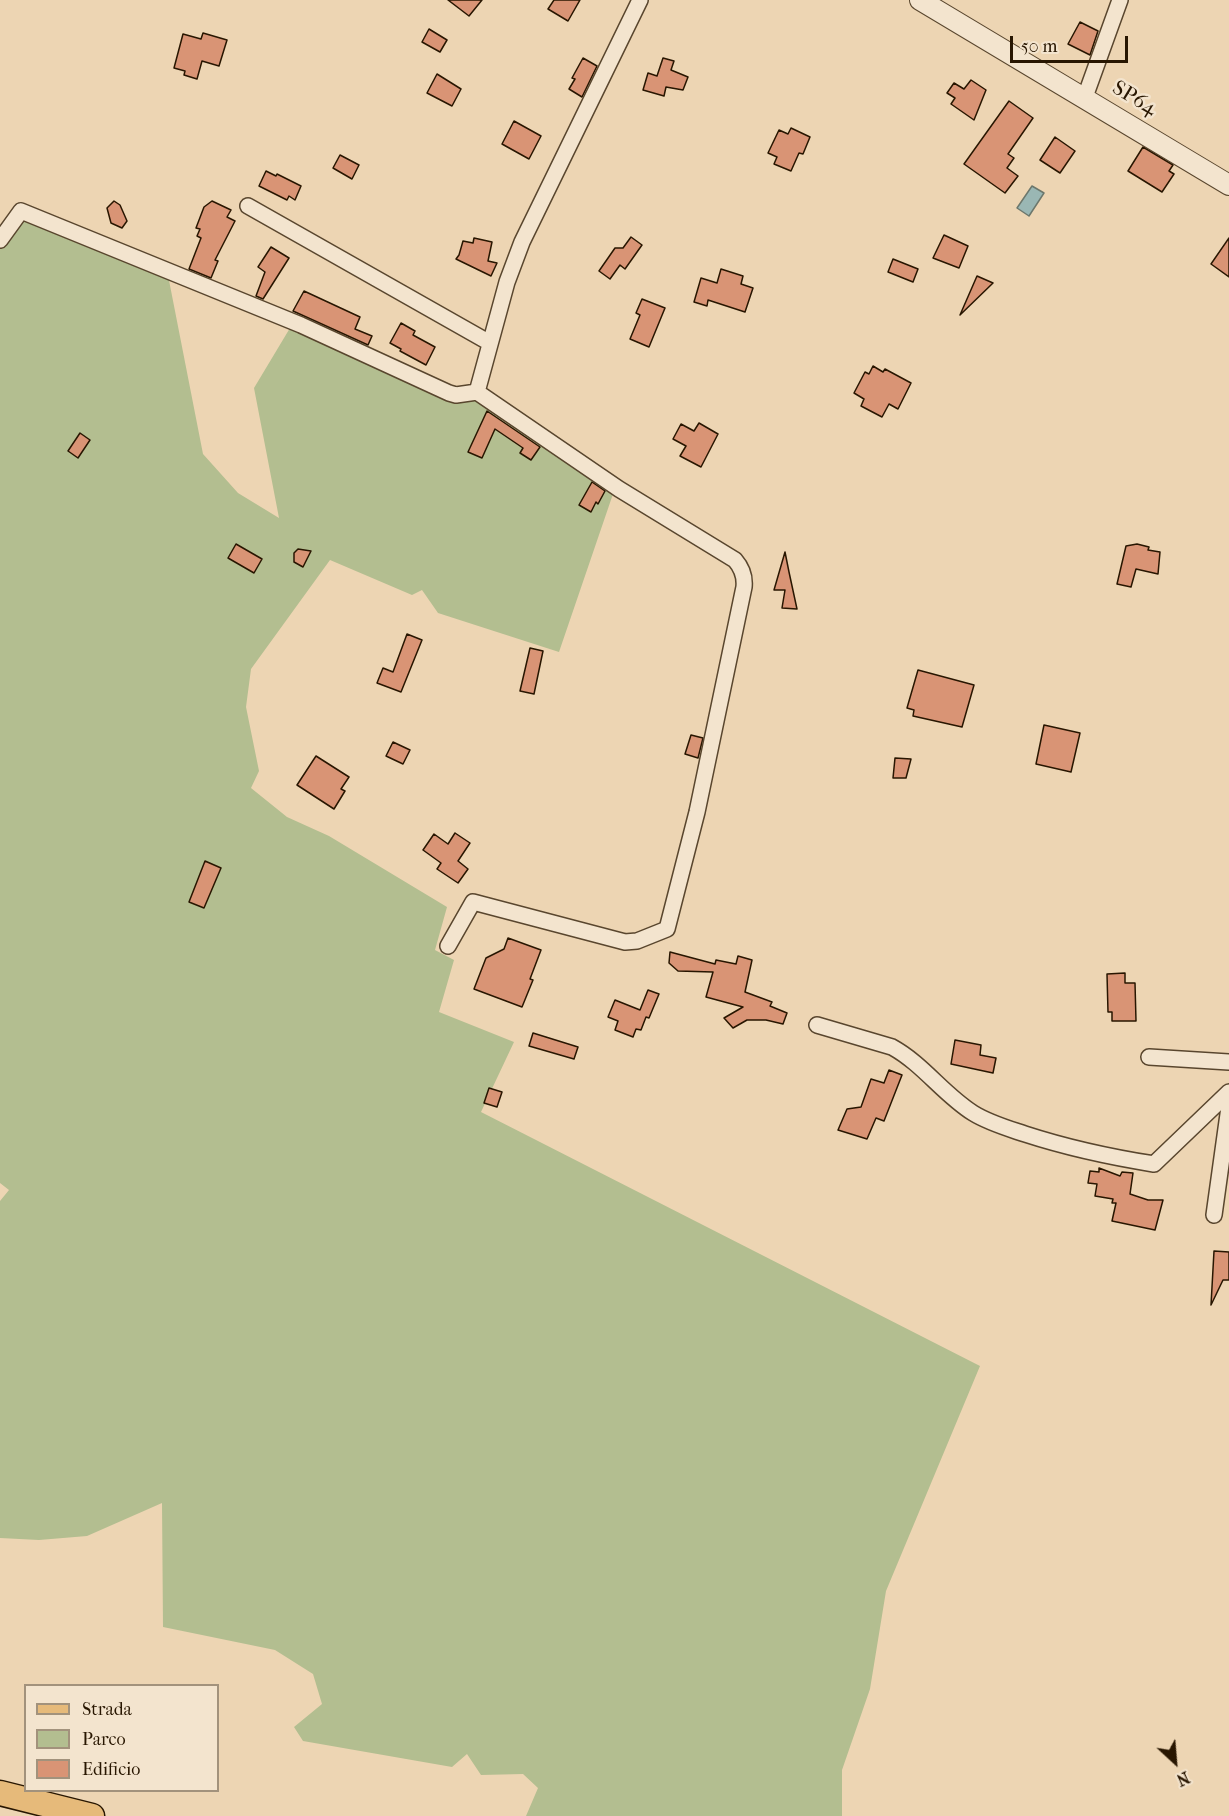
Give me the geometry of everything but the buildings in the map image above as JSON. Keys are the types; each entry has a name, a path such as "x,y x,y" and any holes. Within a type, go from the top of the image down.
{"main road":[{"path":"0,1793 92,1816"}],"street":[{"path":"477,392 507,282 522,242 640,0"},
{"name":"SP64","path":"920,0 1229,185"},
{"path":"1085,98 1120,0"},
{"path":"248,206 490,343"},
{"path":"0,240 21,211 301,325 449,393 456,395 477,392 619,489 735,560 740,566 744,579 697,812 667,929 637,941 626,942 473,902 448,946"},
{"path":"817,1024 892,1047 925,1070 961,1105 988,1121 1067,1148 1099,1155 1154,1164 1229,1092"},
{"path":"1149,1057 1229,1062"},
{"path":"1214,1215 1229,1107"}],"green space":[{"path":"31,214 166,265 203,454 238,493 279,518 254,388 290,328 477,398 614,491 559,652 438,613 422,590 412,595 330,560 251,669 246,707 259,771 251,788 287,817 329,836 447,907 435,950 454,960 439,1012 514,1042 481,1112 980,1366 886,1591 870,1689 842,1770 842,1816 526,1816 538,1788 523,1774 481,1775 467,1754 452,1767 303,1741 294,1727 322,1704 313,1674 275,1650 163,1627 162,1503 87,1536 39,1540 0,1538 0,1201 9,1190 0,1183 0,237"}],"water":[{"path":"1032,186 1044,193 1029,216 1017,208"}]}
